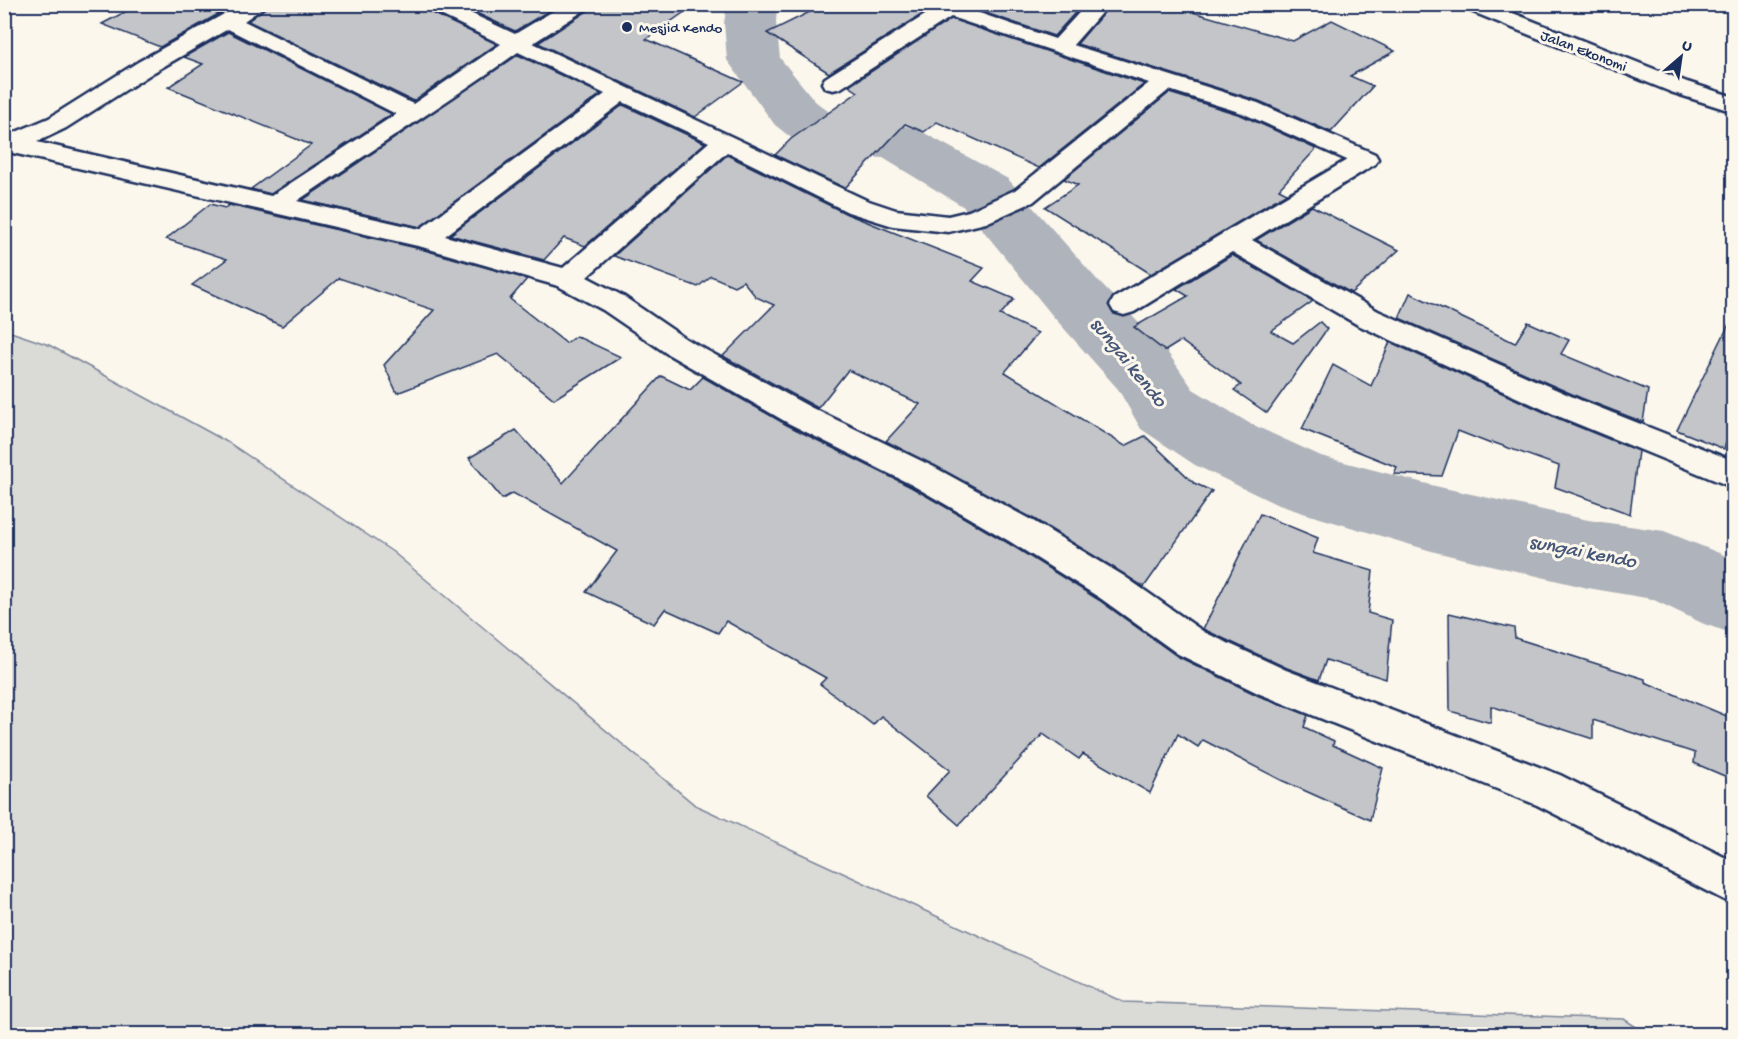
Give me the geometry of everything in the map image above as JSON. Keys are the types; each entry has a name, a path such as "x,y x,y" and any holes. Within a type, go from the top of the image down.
{"street":[{"path":"16,141 60,121 146,67 258,4"},
{"path":"433,4 725,141 857,206 893,218 948,224 977,217 1024,196 1167,80"},
{"path":"273,206 361,145 436,100 515,44 581,4"},
{"path":"1060,46 1099,4"},
{"name":"Jalan Ekonomi","path":"1470,4 1678,87 1734,105"},
{"path":"833,83 947,6 1060,46 1250,108 1366,159 1124,305"},
{"path":"228,21 412,113"},
{"path":"424,239 621,93"},
{"path":"16,141 273,206 424,239 568,279 613,303 676,346 799,415 923,476 1021,531 1112,587 1191,643 1273,682 1546,789 1734,884"},
{"path":"568,279 725,141"},
{"path":"1232,240 1368,318 1569,408 1734,475"}],"shaded area":[{"path":"5,330 49,345 229,443 393,552 695,805 1123,1002 1624,1019 1647,1034 5,1034"}],"building":[{"path":"140,4 236,4 160,47 102,24"},
{"path":"270,4 421,4 425,10 497,44 413,101 248,21"},
{"path":"457,4 560,4 515,31"},
{"path":"593,4 696,4 646,39 743,82 695,117 538,43 589,10"},
{"path":"826,4 923,4 929,10 829,73 767,33"},
{"path":"969,4 1083,4 1054,36 968,7"},
{"path":"1111,4 1165,4 1293,41 1332,20 1395,51 1350,76 1373,86 1331,132 1259,101 1077,44"},
{"path":"951,19 1144,84 1039,168 937,122 924,132 905,124 845,188 775,155 791,139 858,92 849,86"},
{"path":"228,32 392,114 271,194 251,189 311,145 168,87 203,64 184,57"},
{"path":"518,55 601,94 420,227 303,200"},
{"path":"1169,93 1241,115 1316,149 1279,189 1287,193 1151,274 1045,207 1078,185 1064,179"},
{"path":"623,105 705,143 585,246 564,238 544,260 450,235"},
{"path":"727,155 847,214 984,268 972,281 1014,299 1000,315 1038,333 1005,372 1125,446 1145,436 1194,483 1212,491 1144,587 1034,519 886,441 920,404 848,370 818,408 723,356 774,305 756,297 743,281 734,286 711,276 698,287 614,256"},
{"path":"210,204 225,208 229,205 421,249 527,279 510,299 566,343 576,336 621,357 554,399 498,354 397,393 384,365 434,310 339,278 282,326 192,285 227,259 166,239"},
{"path":"1312,206 1399,250 1351,293 1256,240"},
{"path":"1232,255 1313,301 1271,331 1293,343 1320,322 1327,329 1267,413 1234,390 1241,385 1181,341 1165,351 1134,327 1188,296 1176,289"},
{"path":"1410,293 1515,343 1528,322 1569,340 1561,354 1648,390 1643,422 1581,398 1399,318"},
{"path":"1734,314 1734,418 1724,449 1677,430"},
{"path":"1390,342 1557,418 1638,451 1630,514 1555,487 1559,466 1458,431 1442,476 1394,474 1397,467 1302,429 1333,365 1371,386"},
{"path":"661,376 690,390 703,377 787,425 911,487 1008,543 1099,600 1177,656 1259,696 1308,715 1304,727 1334,741 1333,745 1383,768 1370,820 1281,780 1203,740 1198,747 1178,734 1150,793 1083,754 1079,759 1043,734 959,825 926,796 950,770 881,716 873,725 820,684 826,678 726,621 718,633 665,609 654,624 586,592 617,551 513,493 502,499 469,458 516,430 563,483"},
{"path":"1260,514 1318,538 1313,553 1373,571 1368,613 1392,620 1386,679 1326,660 1319,680 1287,668 1203,629"},
{"path":"1449,613 1514,628 1515,638 1645,679 1645,682 1734,719 1734,780 1694,763 1695,753 1593,720 1593,739 1491,706 1491,723 1450,711"}],"waterway":[{"name":"sungai kendo","path":"752,4 750,23 754,60 795,113 814,128 852,139 896,141 986,193 1076,299 1143,371 1167,409 1222,444 1303,482 1435,519 1588,554 1664,566 1734,598"}],"place":[{"name":"Mesjid Kendo","path":"627,27"}]}
